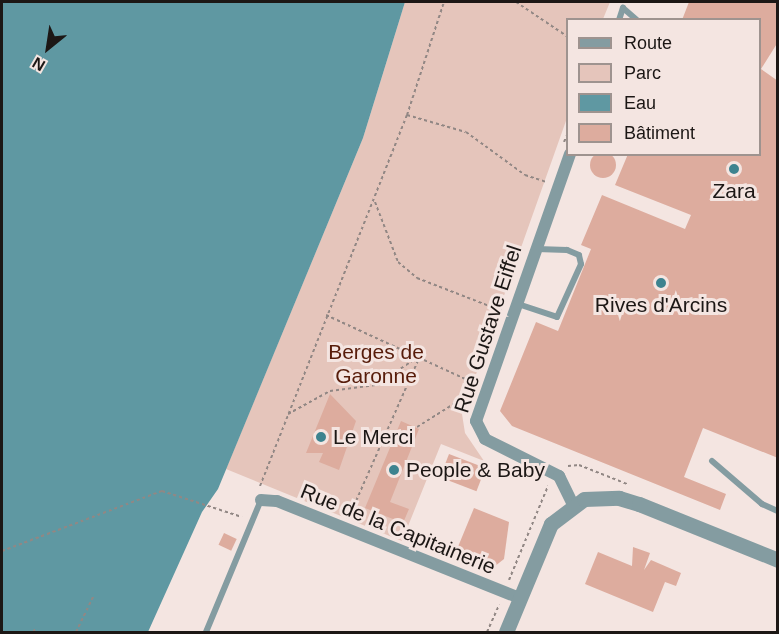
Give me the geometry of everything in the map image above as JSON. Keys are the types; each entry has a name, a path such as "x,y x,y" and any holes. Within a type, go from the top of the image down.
{"street":[{"name":"Rue Gustave Eiffel","path":"569,156 476,421 485,440 552,470 572,503"},
{"name":"Rue de la Capitainerie","path":"261,501 268,498 520,598"},
{"path":"506,633 551,524 572,503 618,498 777,560"}],"lane":[{"path":"624,4 635,18"},
{"path":"515,310 557,318 581,264 579,255 567,250 537,249"},
{"path":"712,461 762,504 777,511"},
{"path":"206,633 261,501"}],"path":[{"path":"261,501 260,487 325,315 375,200 407,115 444,2"},
{"path":"516,2 566,36"},
{"path":"407,115 466,132 525,175 559,186"},
{"path":"375,200 398,262 417,278 515,310"},
{"path":"325,315 487,388"},
{"path":"287,414 330,391 376,385 420,356"},
{"path":"344,528 420,356"},
{"path":"417,427 460,400 470,382"},
{"path":"2,551 162,491 254,520"},
{"path":"487,633 543,500"},
{"path":"76,633 94,596"},
{"path":"33,633 36,628"}],"green space":[{"name":"Berges de Garonne","path":"405,2 610,2 603,18 566,18 566,121 462,414 465,433 484,461 441,444 402,541 226,469 363,138"}],"water":[{"path":"2,2 405,2 363,138 218,489 202,512 148,632 2,632"}],"building":[{"name":"Rives d'Arcins","path":"689,2 778,2 778,42 761,69 761,18 683,18"},
{"name":"Rives d'Arcins","path":"761,69 778,81 778,458 703,428 684,477 726,494 720,510 512,426 500,411 536,322 558,331 591,249 581,245 602,195 685,229 691,215 615,185 627,156 761,156"},
{"path":"594,156 612,156 615,160 615,170 608,177 598,177 591,170 591,160"},
{"path":"330,394 356,421 339,470 319,462 323,453 306,453"},
{"path":"401,421 419,429 390,502 409,509 403,523 365,508"},
{"path":"449,454 485,468 476,491 440,477"},
{"path":"474,508 509,522 504,559 490,570 455,554"},
{"path":"224,533 237,539 231,551 219,545"},
{"path":"633,547 650,553 644,570 651,560 681,573 676,586 665,582 653,612 585,584 598,552 632,566"}],"place":[{"name":"Zara","path":"734,169"},
{"name":"Rives d'Arcins","path":"661,283"},
{"name":"Le Merci","path":"321,437"},
{"name":"People & Baby","path":"394,470"}]}
